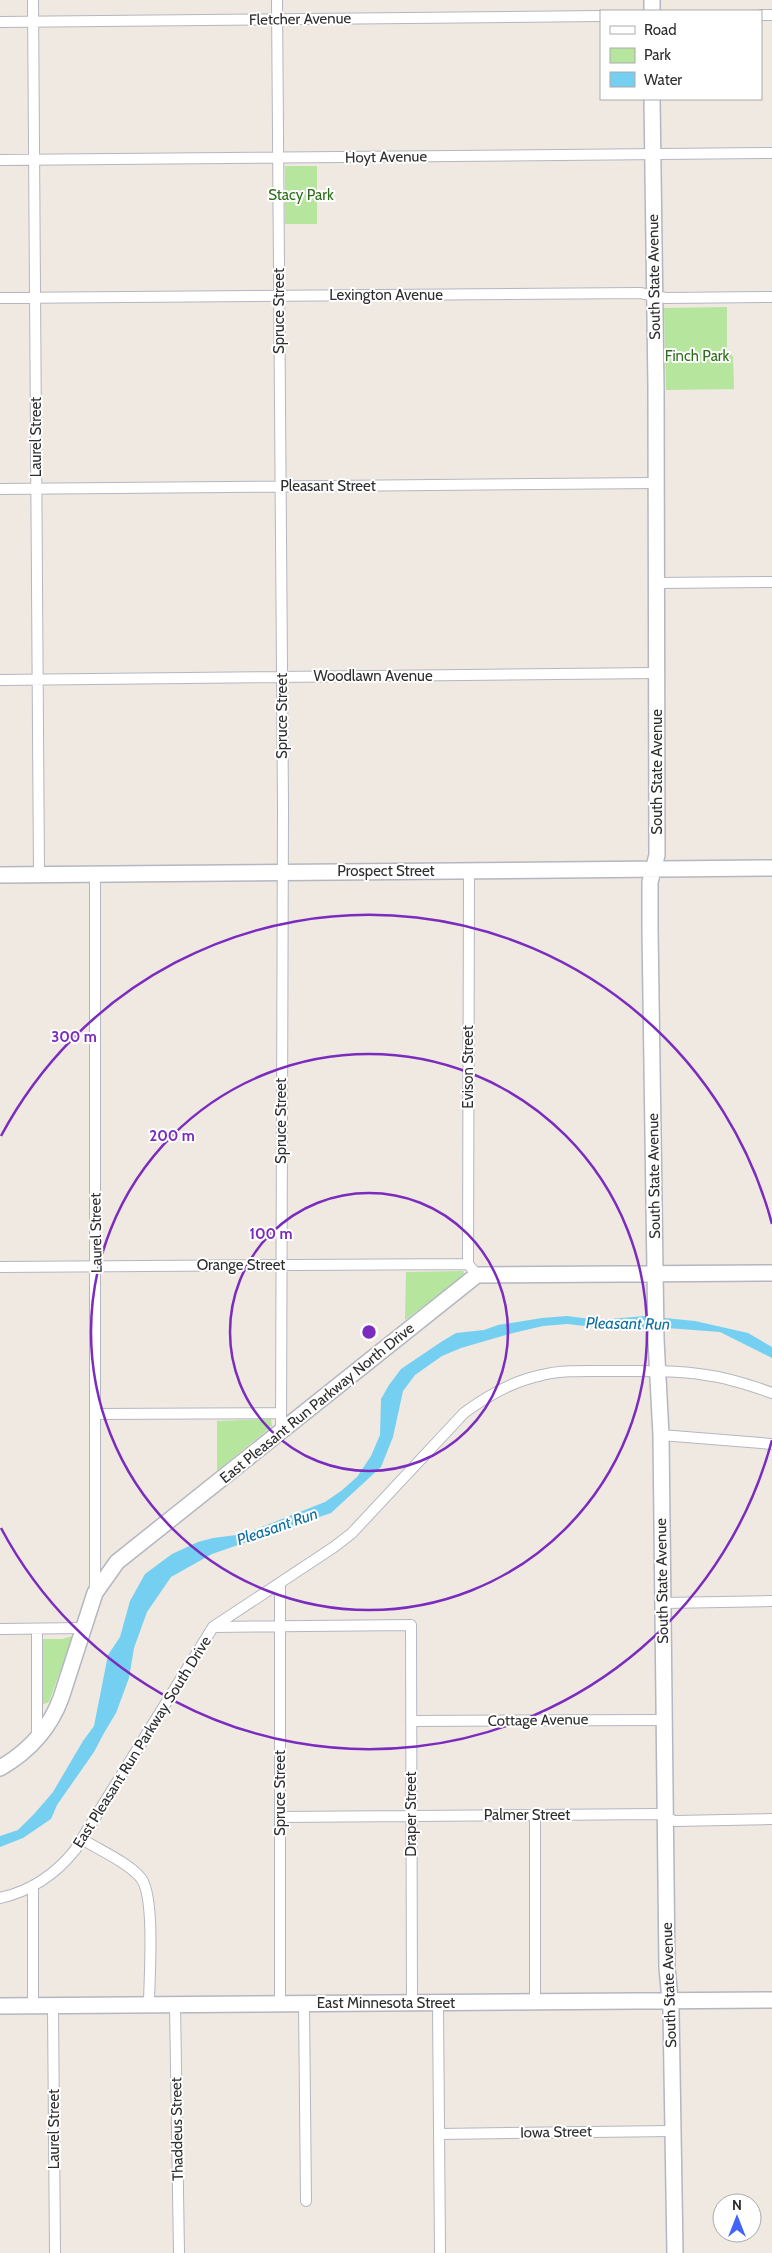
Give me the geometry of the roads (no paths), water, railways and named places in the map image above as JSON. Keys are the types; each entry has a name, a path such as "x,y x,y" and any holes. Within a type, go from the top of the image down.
{"street":[{"name":"Laurel Street","path":"33,0 39,874"},
{"name":"Spruce Street","path":"277,0 282,677 281,1432"},
{"name":"Fletcher Avenue","path":"0,22 600,16"},
{"name":"South State Avenue","path":"652,100 657,583 657,855 650,882 650,900 655,1295 661,1436 665,1818 668,1990 671,2001 675,2253"},
{"name":"Hoyt Avenue","path":"0,160 772,153"},
{"name":"Lexington Avenue","path":"0,298 640,293 666,298 772,297"},
{"name":"Pleasant Street","path":"0,489 656,483"},
{"path":"657,583 772,582"},
{"name":"Woodlawn Avenue","path":"0,680 656,673"},
{"name":"Prospect Street","path":"0,874 772,868"},
{"name":"Evison Street","path":"469,871 473,1270"},
{"name":"Laurel Street","path":"95,874 95,1593"},
{"name":"Orange Street","path":"0,1267 281,1265 473,1270"},
{"path":"473,1270 655,1274 772,1273"},
{"name":"East Pleasant Run Parkway North Drive","path":"0,1768 37,1739 48,1725 60,1702 95,1593 109,1572 127,1554 281,1432 473,1270"},
{"name":"East Pleasant Run Parkway South Drive","path":"0,1898 33,1887 60,1867 82,1839 214,1627 352,1533 464,1413 496,1392 524,1380 560,1372 658,1372 714,1376 772,1393"},
{"path":"96,1414 281,1413"},
{"path":"661,1436 772,1444"},
{"name":"Spruce Street","path":"280,1582 280,2004"},
{"path":"663,1603 772,1601"},
{"name":"Draper Street","path":"280,1626 411,1625 412,2003"},
{"path":"214,1627 280,1626"},
{"path":"0,1629 84,1628"},
{"path":"37,1629 37,1739"},
{"name":"Cottage Avenue","path":"411,1721 664,1720"},
{"path":"535,1814 535,2002"},
{"name":"Palmer Street","path":"280,1817 658,1814 675,1821 772,1819"},
{"path":"82,1839 133,1871 145,1883 150,1903 149,2005"},
{"path":"33,1887 33,2006"},
{"name":"East Minnesota Street","path":"0,2006 772,2000"},
{"path":"438,2003 440,2253"},
{"path":"304,2004 306,2201"},
{"name":"Thaddeus Street","path":"175,2005 179,2253"},
{"name":"Laurel Street","path":"53,2006 55,2253"},
{"name":"Iowa Street","path":"439,2134 673,2131"}],"water":[{"name":"Pleasant Run","path":"567,1316 598,1320 645,1316 695,1321 748,1333 772,1347 772,1358 720,1332 667,1328 622,1330 567,1324 543,1326 513,1333 461,1348 442,1356 415,1375 403,1391 393,1437 381,1467 331,1513 212,1554 171,1577 147,1612 134,1648 129,1678 116,1713 94,1752 57,1805 51,1819 23,1838 0,1847 0,1836 18,1830 53,1792 94,1726 108,1655 120,1637 130,1601 145,1574 172,1554 198,1542 244,1534 325,1502 341,1491 357,1477 371,1456 380,1435 381,1399 389,1385 401,1369 441,1342 456,1333 484,1330 498,1325 542,1318"}],"park label":[{"name":"Stacy Park","path":"301,195"},
{"name":"Finch Park","path":"697,356"}]}
